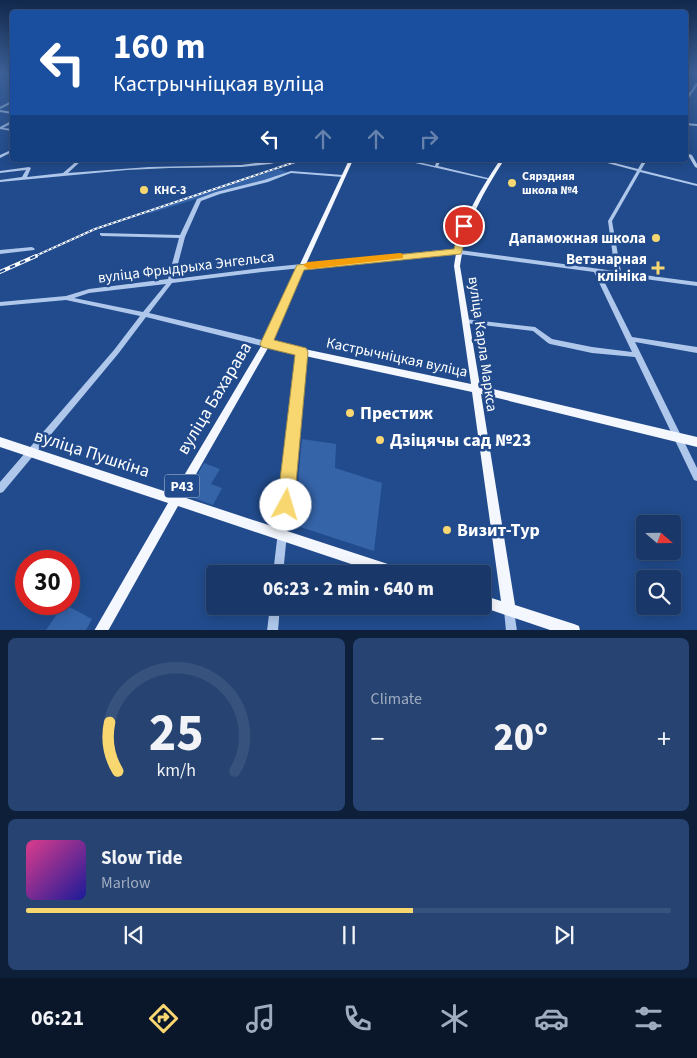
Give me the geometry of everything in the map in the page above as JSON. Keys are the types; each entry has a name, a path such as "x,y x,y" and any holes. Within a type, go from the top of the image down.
{"main road":[{"name":"вуліца Бахарава","path":"100,630 174,499 266,344 350,162"},
{"name":"вуліца Карла Маркса","path":"501,162 470,211 458,252 457,266 509,609"},
{"name":"Кастрычніцкая вуліца","path":"266,344 475,389 697,442"},
{"name":"вуліца Пушкіна","path":"0,442 372,565"},
{"path":"491,604 574,630"}],"street":[{"path":"690,155 697,166"},
{"path":"65,174 78,162"},
{"path":"172,167 179,162"},
{"path":"0,181 65,174 172,167 249,167 274,162"},
{"path":"413,162 490,179"},
{"path":"436,167 438,162"},
{"path":"606,162 697,185"},
{"path":"618,273 610,221 644,162"},
{"path":"0,172 29,168 24,178"},
{"path":"0,489 146,315 170,282 182,236 198,200 291,172 343,176"},
{"path":"102,234 182,236"},
{"path":"0,252 32,249"},
{"name":"вуліца Фрыдрыха Энгельса","path":"66,298 89,292 170,282 458,252 697,284"},
{"path":"596,270 697,477"},
{"name":"Кастрычніцкая вуліца","path":"0,304 66,298 266,344"},
{"path":"465,321 535,329 550,341 592,350 638,356"},
{"path":"630,339 697,350"},
{"path":"279,565 302,352"},
{"name":"вуліца Карла Маркса","path":"509,609 512,630"},
{"path":"272,630 274,615"}],"shaded area":[{"path":"279,169 287,172 264,181 219,192 151,213 146,212"},
{"path":"302,439 336,444 335,468 382,483 374,551 294,525"},
{"path":"204,463 220,469 211,484 222,488 213,505 193,498 192,484"},
{"path":"80,613 92,619 86,630 46,630 56,615 80,615"}],"railway":[{"path":"33,257 95,229 295,162"},
{"path":"0,272 36,256"}],"slow traffic":[{"path":"308,265 324,265 400,256"}],"place":[{"name":"Сярэдняя школа №4","path":"512,183"},
{"name":"КНС-3","path":"144,190"},
{"name":"Дапаможная школа","path":"656,238"},
{"name":"Ветэнарная клініка","path":"658,268"},
{"name":"Престиж","path":"350,413"},
{"name":"Дзіцячы сад №23","path":"380,440"},
{"name":"Визит-Тур","path":"447,530"}],"route":[{"path":"286,505 302,352 266,344 300,267 452,251 458,252 464,226"}]}
